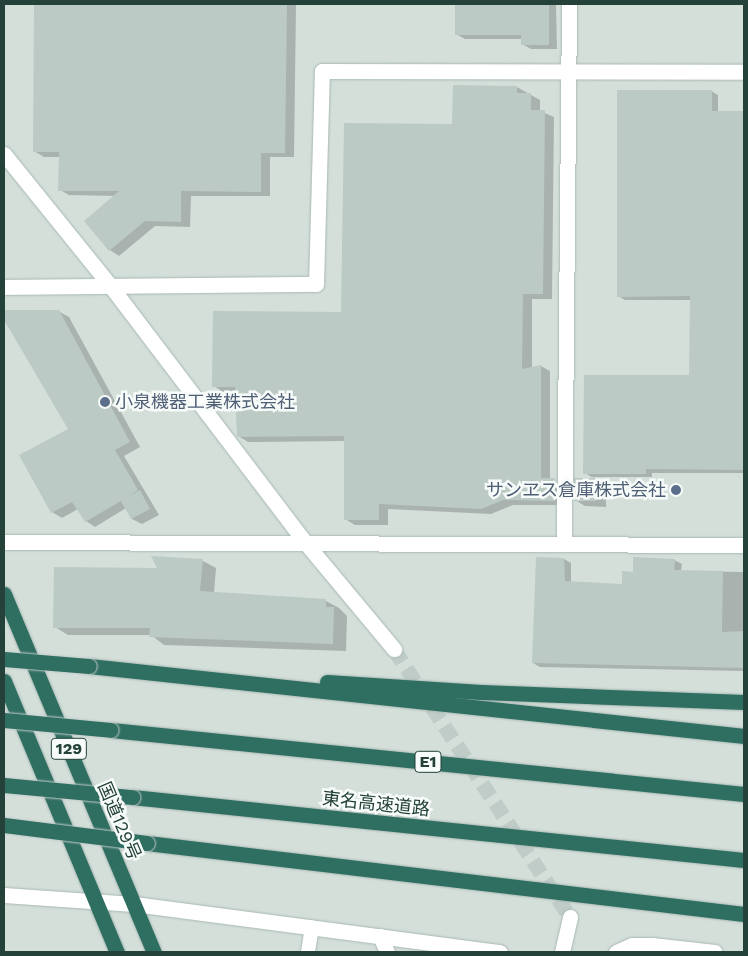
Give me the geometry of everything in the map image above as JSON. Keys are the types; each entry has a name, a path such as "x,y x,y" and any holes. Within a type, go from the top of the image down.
{"highway":[{"name":"国道129号","path":"4,594 154,952"},
{"path":"4,659 481,692 744,702"},
{"path":"89,666 744,736"},
{"name":"129","path":"4,681 117,952"},
{"name":"E1","path":"4,720 744,794"},
{"name":"東名高速道路","path":"4,785 744,860"},
{"path":"4,825 744,914"}],"street":[{"path":"564,543 569,4"},
{"path":"4,286 112,288 316,284 322,71 744,72"},
{"path":"4,154 112,288 304,541 394,649"},
{"path":"4,542 304,541 744,544"},
{"path":"4,895 134,904 500,952"},
{"path":"562,952 570,917"},
{"path":"380,936 387,952"},
{"path":"616,952 632,946 652,945 716,952"}],"lane":[{"path":"308,952 312,927"}],"shaded area":[{"path":"4,4 744,4 744,952 4,952"}],"building":[{"path":"34,4 287,4 285,153 261,153 261,192 181,191 181,222 145,221 109,251 84,221 119,191 58,191 59,152 33,152"},
{"path":"455,4 549,4 549,45 521,45 521,35 455,35"},
{"path":"453,85 517,86 517,93 531,93 531,110 545,110 543,294 523,294 522,369 541,365 541,478 555,478 555,501 503,500 481,509 379,504 379,520 344,520 344,436 237,437 235,387 212,387 213,311 341,312 344,123 452,124"},
{"path":"617,90 712,90 712,111 744,111 744,470 646,469 646,474 583,474 584,375 689,375 690,296 617,297"},
{"path":"4,310 59,310 130,442 115,450 138,490 127,497 140,490 150,509 131,519 121,501 85,522 72,502 51,513 19,455 68,429 4,320"},
{"path":"574,478 596,478 596,501 574,501"},
{"path":"151,556 203,559 200,591 326,599 326,607 334,607 333,644 149,637 150,628 53,628 54,567 157,568"},
{"path":"536,557 564,558 565,581 622,584 622,571 633,572 633,557 675,559 674,570 723,571 722,632 744,631 744,668 532,663"}],"tunnel":[{"path":"394,649 570,917"}],"place":[{"name":"小泉機器工業株式会社","path":"105,402"},
{"name":"サンヱス倉庫株式会社","path":"676,490"}]}
